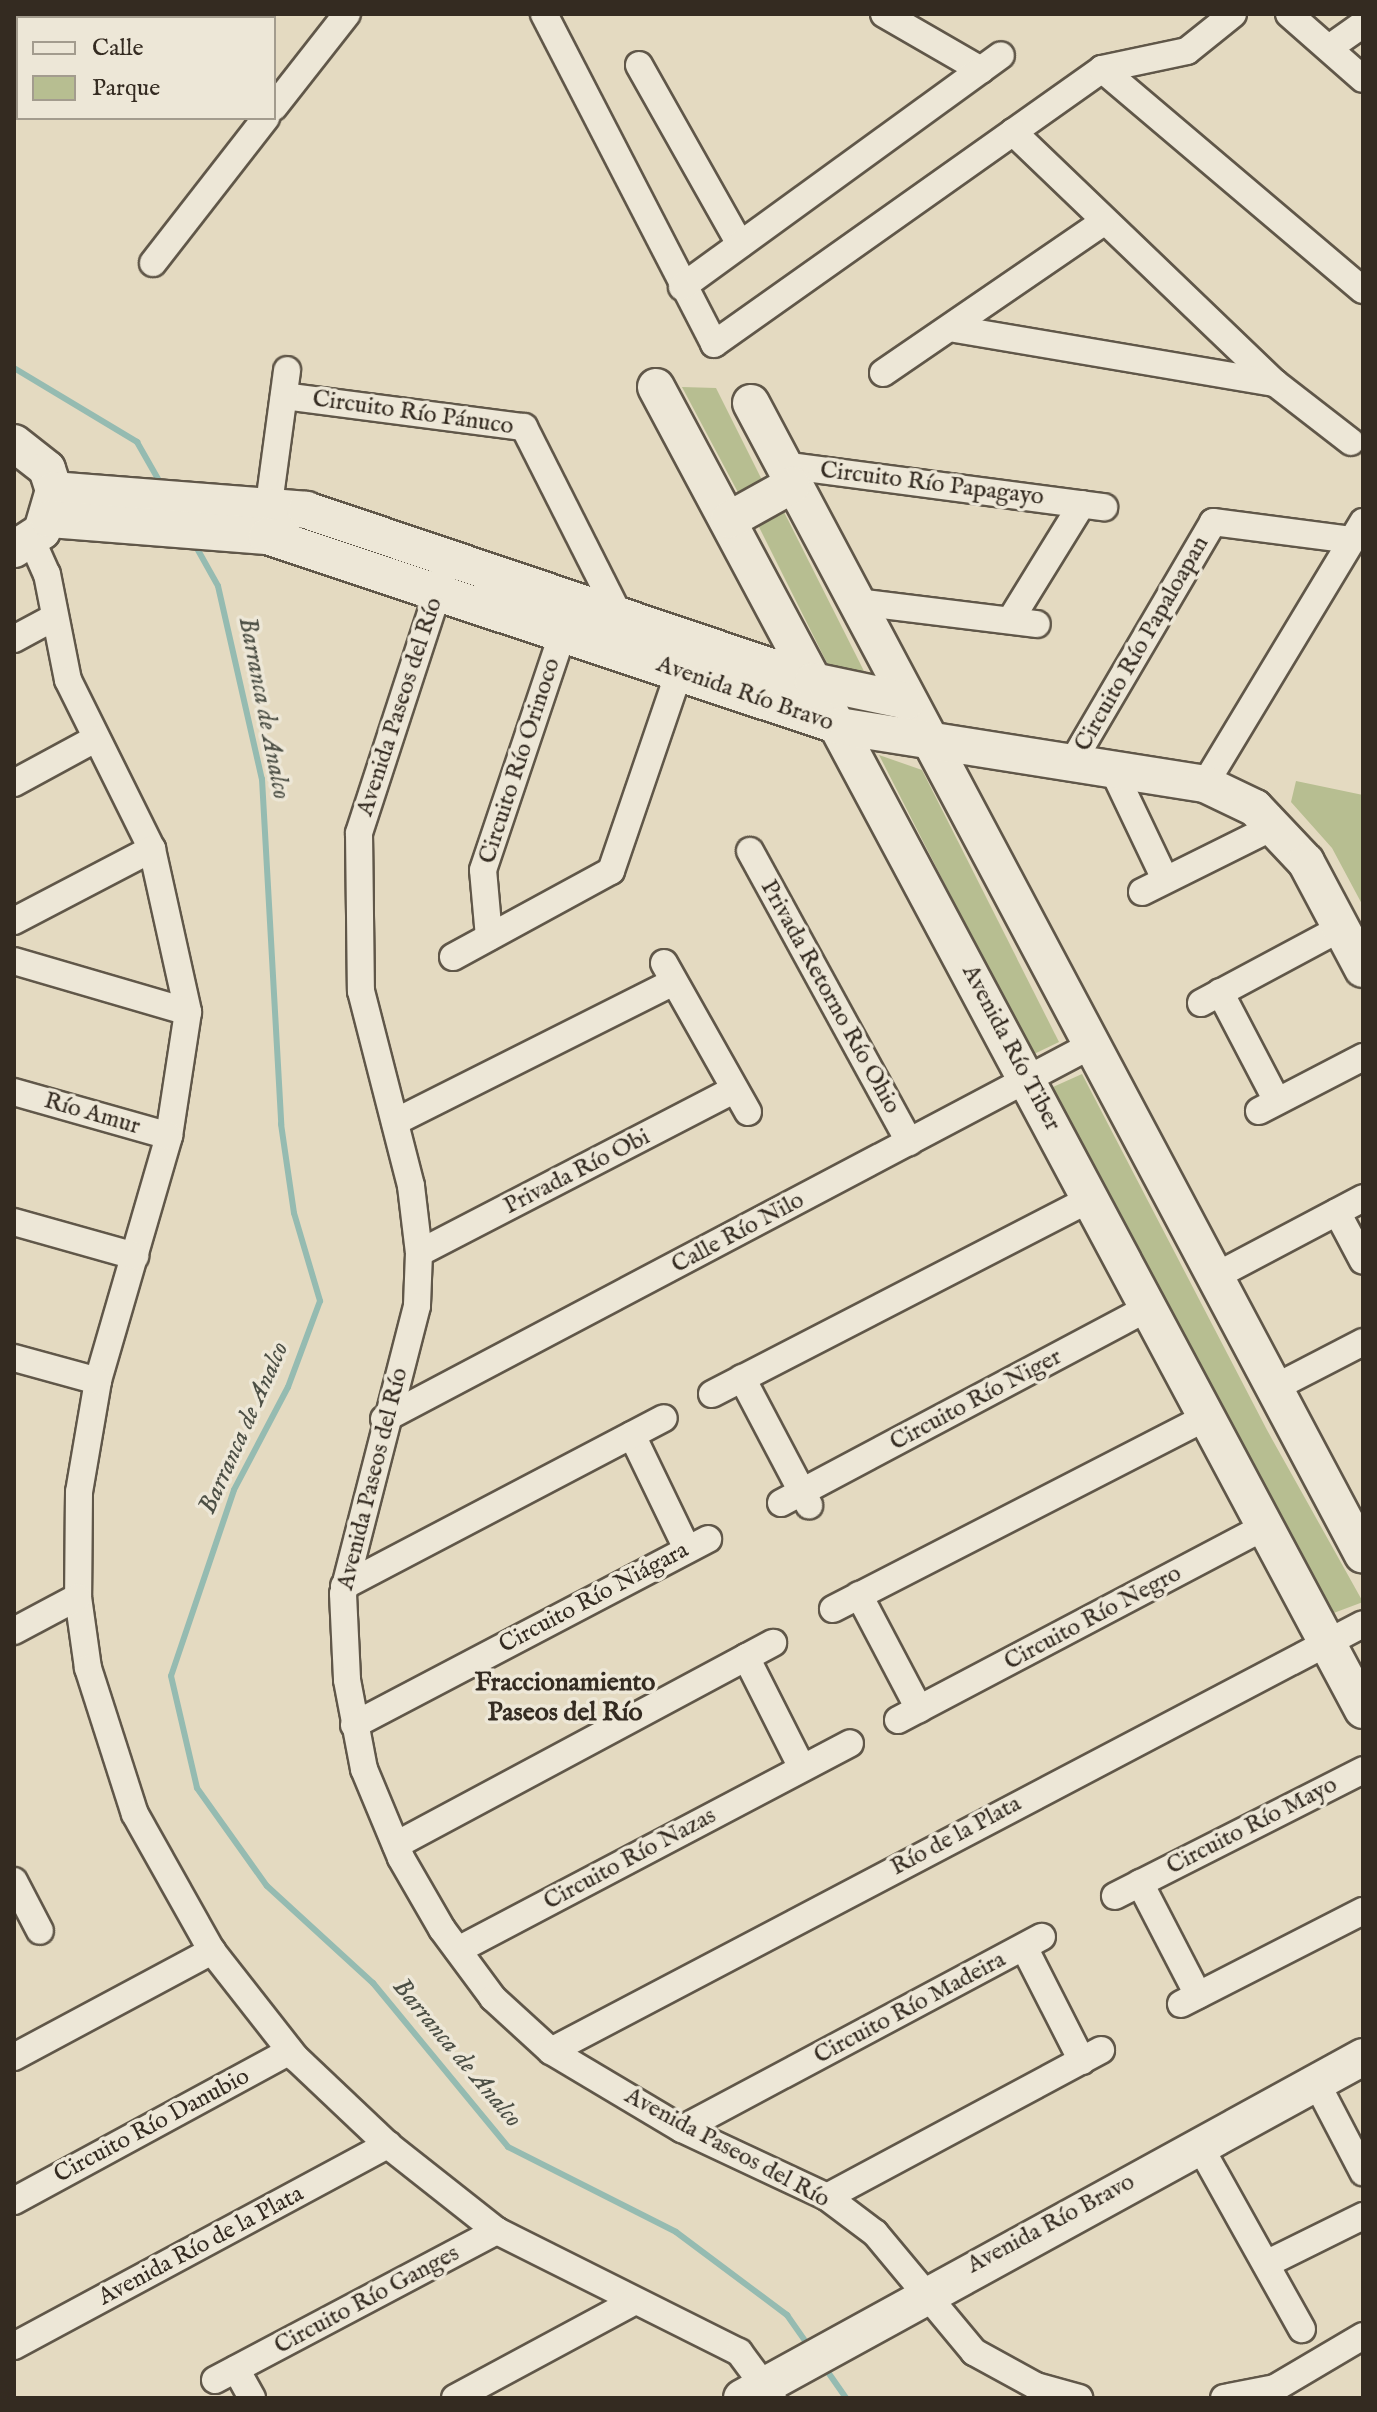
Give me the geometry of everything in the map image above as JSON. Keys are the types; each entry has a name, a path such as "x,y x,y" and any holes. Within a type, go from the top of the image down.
{"street":[{"path":"276,104 347,14"},
{"path":"544,14 714,344 1102,69 1187,51 1233,14"},
{"path":"682,287 991,62 884,14"},
{"path":"1289,14 1363,79"},
{"path":"1329,48 1363,24"},
{"path":"639,65 740,244"},
{"path":"1102,69 1363,290"},
{"path":"153,263 264,120"},
{"path":"1013,132 1101,224 1275,383 1351,442"},
{"path":"883,373 955,329 1101,224"},
{"path":"955,329 1275,383"},
{"name":"Circuito Río Pánuco","path":"269,504 286,383 524,427 619,615"},
{"name":"Avenida Río Tiber","path":"656,387 1028,1078 1363,1710"},
{"path":"751,403 928,743 1363,1555"},
{"path":"14,443 33,453 37,525 53,618 68,680 152,849 188,1012 169,1136 98,1381 79,1492 78,1597 88,1668 135,1814 212,1951 290,2051 388,2145 497,2231 739,2352 767,2388"},
{"path":"729,520 788,475"},
{"name":"Circuito Río Papagayo","path":"788,475 1093,505 1011,619"},
{"name":"Avenida Río Bravo","path":"37,525 197,499 269,504 443,575 563,632 839,726 928,743 1073,761 1205,784 1275,826 1306,862 1363,969"},
{"name":"Avenida Río Bravo","path":"133,511 214,533 267,536 619,615 813,681 907,701"},
{"name":"Circuito Río Papaloapan","path":"1073,761 1213,522 1357,531 1205,784"},
{"name":"Avenida Paseos del Río","path":"443,575 359,833 361,991 395,1122 419,1253 417,1306 384,1419 344,1586 354,1725 396,1845 458,1950 493,1998 551,2051 682,2129 827,2197 875,2233 912,2299 974,2352 1036,2386 1079,2398"},
{"path":"857,602 1037,624"},
{"path":"14,639 53,618"},
{"name":"Circuito Río Orinoco","path":"489,937 483,870 563,632"},
{"path":"453,957 611,871 679,672"},
{"path":"14,783 95,739"},
{"path":"1112,768 1165,879"},
{"path":"1142,892 1275,826"},
{"path":"14,921 152,849"},
{"name":"Privada Retorno Río Ohio","path":"750,851 909,1142"},
{"path":"1341,928 1210,998 1268,1106 1363,1057"},
{"path":"14,961 188,1012"},
{"name":"Privada Río Obi","path":"395,1122 669,972 741,1101 419,1253"},
{"name":"Calle Río Nilo","path":"384,1419 1092,1045"},
{"name":"Río Amur","path":"14,1092 169,1136"},
{"path":"712,1394 1092,1198"},
{"path":"1214,1277 1363,1198"},
{"path":"1337,1212 1363,1261"},
{"path":"14,1222 135,1256"},
{"name":"Circuito Río Niger","path":"742,1378 797,1500 1150,1307"},
{"path":"1274,1388 1363,1342"},
{"path":"14,1358 98,1381"},
{"path":"833,1609 1208,1416"},
{"path":"344,1586 664,1418"},
{"name":"Circuito Río Niágara","path":"354,1725 698,1544 632,1435"},
{"name":"Circuito Río Negro","path":"859,1595 908,1714 1266,1526"},
{"path":"14,1631 78,1597"},
{"name":"Río de la Plata","path":"551,2051 1363,1624"},
{"path":"396,1845 773,1643"},
{"path":"746,1657 802,1768"},
{"name":"Circuito Río Nazas","path":"458,1950 850,1743"},
{"name":"Circuito Río Mayo","path":"1115,1896 1363,1770"},
{"path":"14,1881 21,1910 40,1931"},
{"name":"Circuito Río Mayo","path":"1140,1883 1190,2000 1363,1911"},
{"name":"Circuito Río Madeira","path":"682,2129 1033,1942 1091,2055 827,2197"},
{"path":"14,2057 212,1951"},
{"name":"Circuito Río Danubio","path":"14,2201 290,2051"},
{"name":"Avenida Río Bravo","path":"767,2388 912,2299 1363,2057"},
{"path":"1316,2082 1363,2172"},
{"name":"Avenida Río de la Plata","path":"14,2346 388,2145"},
{"path":"1199,2145 1302,2329"},
{"path":"1266,2264 1363,2216"},
{"name":"Circuito Río Ganges","path":"252,2398 226,2374 497,2231"},
{"path":"455,2398 635,2301"},
{"path":"1224,2398 1275,2388 1363,2336"}],"green space":[{"path":"682,387 716,388 765,486 742,500"},
{"path":"781,506 869,681 830,669 754,517"},
{"path":"879,755 922,770 1059,1042 1032,1055"},
{"path":"1296,781 1363,795 1363,906 1332,848 1291,802"},
{"path":"1082,1074 1267,1430 1363,1602 1331,1614 1053,1087"}],"waterway":[{"name":"Barranca de Analco","path":"14,368 137,442 161,484"},
{"name":"Barranca de Analco","path":"194,543 218,586 262,779 281,1124 294,1213 320,1301 288,1387 234,1490 171,1676 197,1788 267,1886 373,1983 508,2147 676,2232 787,2315 809,2346"},
{"name":"Barranca de Analco","path":"823,2365 846,2398"}],"district":[{"name":"Fraccionamiento Paseos del Río","path":"565,1698"}]}
